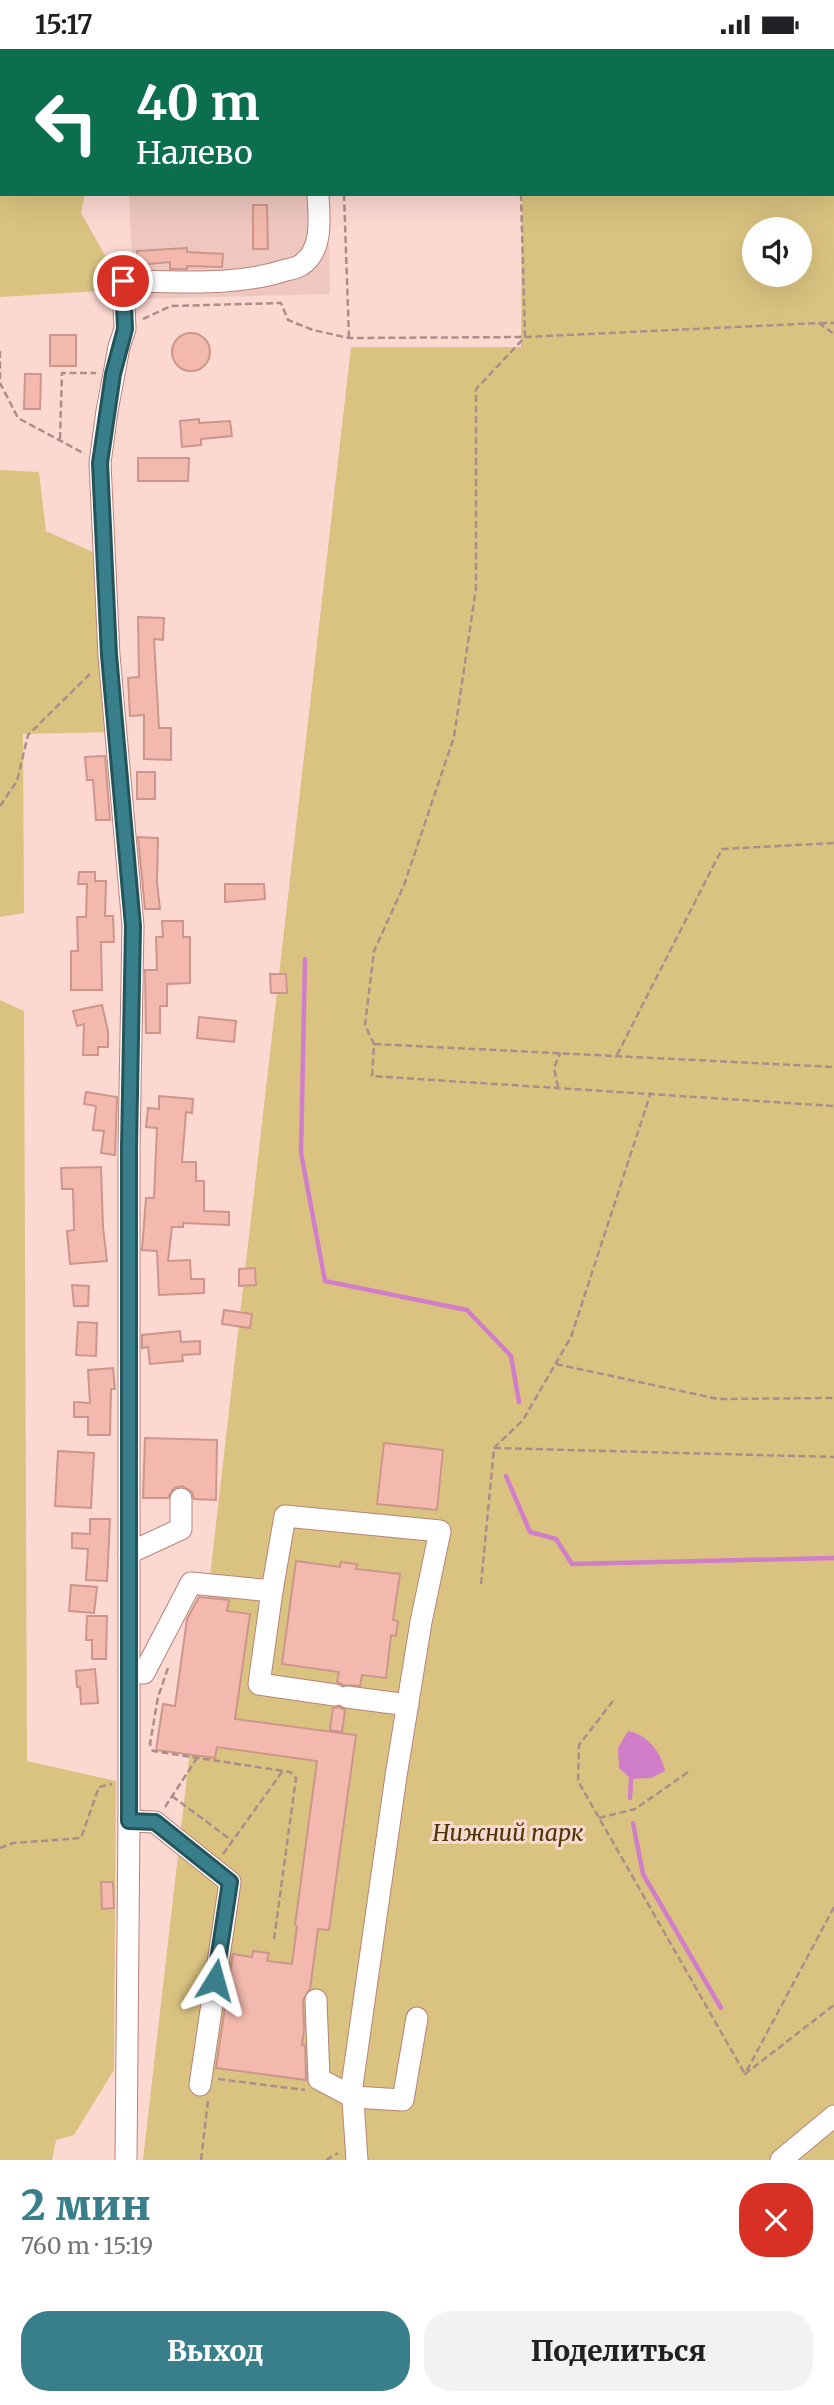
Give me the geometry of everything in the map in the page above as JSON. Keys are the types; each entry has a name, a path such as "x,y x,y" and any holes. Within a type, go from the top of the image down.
{"street":[{"path":"126,2160 129,1148 133,926 109,655 100,463 113,374 125,329 123,281 219,281 268,276 302,265 314,249 319,231 318,196"},
{"path":"129,1553 181,1529 181,1499"},
{"path":"347,2157 352,2086 408,1705 421,1622 440,1531 285,1516 259,1684 408,1705"},
{"path":"128,1672 144,1673 191,1583 272,1591"},
{"path":"129,1821 155,1822 230,1882 204,2080"},
{"path":"316,2000 319,2079 353,2097 403,2100 417,2018"},
{"path":"789,2158 834,2116"}],"path":[{"path":"344,196 349,338"},
{"path":"521,196 525,337 476,390 475,588 454,737 404,885 374,951 365,1025 374,1044 372,1076 651,1092 834,1106"},
{"path":"125,329 171,306 281,303 288,320 313,330 349,338 525,337 834,323"},
{"path":"819,323 834,334"},
{"path":"0,351 0,383 18,418 100,463"},
{"path":"60,439 62,373 102,373"},
{"path":"0,806 17,781 28,735 109,655"},
{"path":"617,1056 722,849 834,843"},
{"path":"374,1044 834,1067"},
{"path":"559,1088 554,1068 560,1053"},
{"path":"481,1584 494,1448 523,1420 571,1337 651,1092"},
{"path":"556,1364 718,1399 834,1398"},
{"path":"494,1448 834,1457"},
{"path":"154,1654 169,1660 158,1697 150,1744 153,1751 290,1772 296,1778 274,1939"},
{"path":"613,1701 579,1745 578,1781 745,2074"},
{"path":"197,1758 172,1796 233,1841 283,1771"},
{"path":"599,1818 635,1809 691,1770"},
{"path":"0,1848 13,1843 81,1838 99,1787 129,1780"},
{"path":"745,2074 834,1907"},
{"path":"745,2074 834,2005"},
{"path":"201,2160 204,2080 314,2091"},
{"path":"326,2160 347,2157"}],"shaded area":[{"path":"129,196 328,196 330,294 134,299"},
{"path":"628,1731 641,1736 652,1745 665,1771 651,1778 631,1779 619,1768 618,1748"}],"green space":[{"path":"0,196 85,196 81,213 114,271 116,290 0,297"},
{"name":"Нижний парк","path":"522,196 834,196 834,2160 143,2160 351,347 521,347"},
{"path":"0,470 39,472 46,531 97,554 112,732 23,734 24,913 0,917"},
{"path":"0,1000 24,1011 27,1761 116,1781 114,2070 74,2135 56,2140 52,2160 0,2160"}],"building":[{"path":"253,205 267,205 268,249 253,249"},
{"path":"187,248 187,252 223,254 222,267 187,266 187,269 170,269 170,262 138,265 137,251"},
{"path":"191,333 205,338 210,352 205,366 191,371 177,366 172,352 177,338"},
{"path":"50,335 76,335 76,366 50,366"},
{"path":"25,374 41,374 40,409 24,409"},
{"path":"199,419 199,423 230,421 232,436 201,439 201,445 182,447 180,421"},
{"path":"138,458 189,458 188,481 138,481"},
{"path":"138,617 164,618 163,640 154,639 159,728 171,728 171,760 144,759 144,715 130,716 128,678 139,677"},
{"path":"105,756 110,820 96,820 93,780 87,780 85,757"},
{"path":"137,772 155,772 155,799 137,799"},
{"path":"138,837 158,838 157,882 160,909 145,909"},
{"path":"79,872 95,872 95,881 106,881 105,916 113,916 114,942 101,942 102,990 71,990 71,951 78,951 77,917 86,917 87,884 78,884"},
{"path":"225,884 264,884 265,899 225,902"},
{"path":"162,921 183,921 183,937 190,937 190,983 167,984 167,1006 160,1006 160,1033 146,1033 145,970 157,970 156,937 163,937"},
{"path":"270,974 286,974 287,993 271,993"},
{"path":"102,1005 108,1031 108,1047 98,1047 98,1055 83,1055 84,1024 77,1026 73,1011"},
{"path":"199,1017 236,1021 234,1042 197,1038"},
{"path":"86,1092 117,1097 115,1155 101,1153 104,1131 93,1130 96,1106 84,1104"},
{"path":"159,1096 193,1099 192,1113 186,1112 182,1162 196,1162 196,1181 204,1181 204,1211 229,1212 229,1225 183,1223 183,1227 172,1227 168,1261 190,1260 191,1279 204,1279 204,1293 159,1295 157,1251 142,1250 146,1198 154,1198 157,1128 146,1127 148,1108 159,1109"},
{"path":"101,1167 107,1261 70,1264 67,1231 74,1230 73,1189 62,1189 61,1168"},
{"path":"255,1268 256,1285 239,1286 239,1269"},
{"path":"72,1285 89,1286 88,1306 74,1306"},
{"path":"224,1310 252,1314 250,1328 222,1324"},
{"path":"78,1322 97,1323 96,1356 76,1355"},
{"path":"180,1331 181,1342 200,1341 200,1354 182,1355 183,1361 150,1364 148,1347 142,1348 142,1335"},
{"path":"113,1368 115,1389 111,1389 110,1435 88,1435 88,1417 74,1417 74,1402 90,1403 88,1370"},
{"path":"145,1438 217,1440 216,1500 194,1499 192,1492 182,1486 174,1488 168,1498 143,1498"},
{"path":"384,1443 443,1450 437,1510 377,1504"},
{"path":"58,1451 94,1453 91,1508 55,1506"},
{"path":"90,1519 110,1519 107,1581 86,1580 88,1549 72,1548 72,1533 90,1534"},
{"path":"296,1561 340,1567 341,1562 357,1564 356,1569 400,1574 393,1620 398,1621 396,1636 391,1635 386,1678 362,1675 360,1686 343,1685 337,1682 339,1672 282,1664"},
{"path":"71,1585 97,1587 94,1613 69,1611"},
{"path":"199,1597 229,1600 227,1611 250,1614 235,1719 356,1735 329,1930 318,1929 310,1989 303,2000 302,2045 305,2045 306,2080 216,2068 233,1954 252,1957 253,1951 269,1953 267,1961 292,1964 317,1761 217,1747 215,1758 156,1750 163,1704 175,1706 187,1619"},
{"path":"87,1616 107,1616 106,1659 92,1659 92,1640 86,1640"},
{"path":"95,1669 98,1703 81,1704 76,1671"},
{"path":"333,1708 345,1710 342,1732 330,1730"},
{"path":"101,1882 113,1882 114,1908 102,1909"}],"waterway":[{"path":"305,959 301,1153 325,1281 467,1310 511,1356 519,1402"},
{"path":"506,1476 530,1532 556,1539 572,1564 834,1558"},
{"path":"630,1798 631,1779"},
{"path":"633,1823 643,1874 721,2008"}],"route":[{"path":"123,281 125,329 118,347 100,463 109,655 133,926 129,1148 129,1821 155,1822 230,1882 215,1980"}]}
